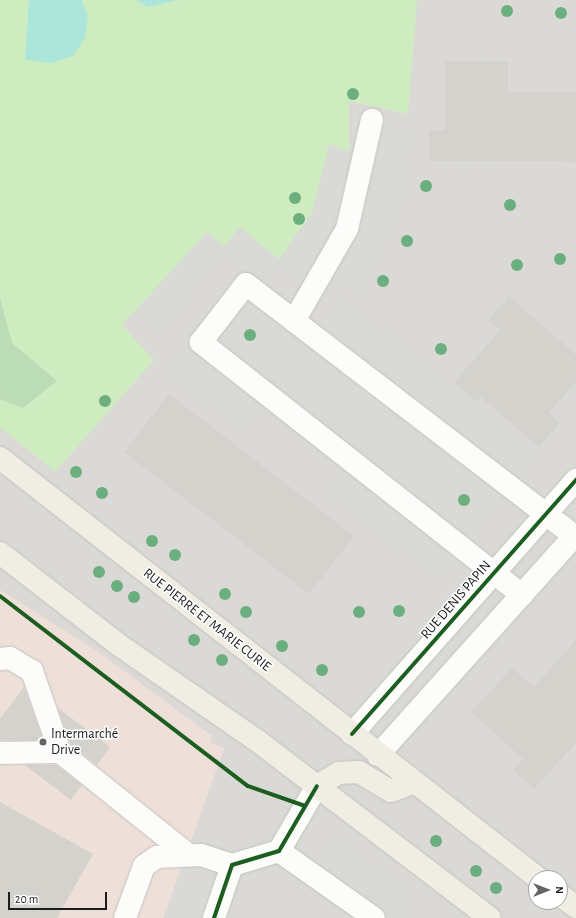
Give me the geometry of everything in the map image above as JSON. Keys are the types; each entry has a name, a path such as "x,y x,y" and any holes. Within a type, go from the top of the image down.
{"main road":[{"name":"RUE PIERRE ET MARIE CURIE","path":"0,458 413,783 528,870"},
{"path":"0,479 23,476"},
{"path":"0,553 119,645 317,786 490,918"},
{"path":"317,786 346,772 359,772 391,791 413,783"}],"street":[{"path":"294,321 347,229 372,120"},
{"path":"378,755 522,595 575,535 246,284 200,342 522,595"},
{"name":"RUE DENIS PAPIN","path":"352,734 576,480"},
{"path":"0,659 10,658 32,671 60,752 186,853"},
{"path":"0,753 60,752"},
{"path":"125,918 144,866 157,857 186,853 232,865 279,851 317,786"},
{"path":"279,851 374,918"},
{"path":"214,918 232,865"}],"shaded area":[{"path":"0,0 576,0 576,918 163,918 224,748 210,743 212,736 0,599"},
{"path":"29,0 82,0 88,16 85,38 73,56 52,63 25,60"},
{"path":"136,0 178,0 148,7"},
{"path":"385,131 410,135 397,212 361,294 338,277 361,237 378,180"},
{"path":"329,144 349,152 330,229 301,277 278,260 265,278 224,248 157,331 135,311 208,232 224,247 240,227 279,260 312,213"},
{"path":"343,303 534,451 517,474 325,326"},
{"path":"249,304 499,496 486,513 235,321"},
{"path":"233,326 483,517 471,534 220,343"},
{"path":"186,354 257,408 242,428 171,373"},
{"path":"344,476 451,557 438,575 330,494"},
{"path":"0,590 97,651 212,736 210,743 224,748 163,918 0,918"},
{"path":"333,840 405,889 405,918 322,860"},
{"path":"184,880 209,887 199,918 171,918"}],"green space":[{"path":"0,0 417,0 408,114 349,101 349,152 329,145 312,213 278,260 240,227 224,247 207,232 122,325 154,360 55,472 0,427"},
{"path":"0,298 12,343 57,381 23,408 0,399"}],"building":[{"path":"445,61 508,62 508,92 576,92 576,162 429,161 429,130 445,130"},
{"path":"509,296 576,355 576,382 549,413 560,423 539,447 481,397 477,402 454,382 500,330 488,320"},
{"path":"169,394 354,536 309,594 124,452"},
{"path":"576,640 576,743 534,789 513,770 523,759 471,712 512,668 534,687"},
{"path":"24,687 43,740 0,740 0,719"},
{"path":"58,708 110,747 97,765 71,744"},
{"path":"25,765 56,765 82,785 71,800"},
{"path":"0,802 93,854 57,918 0,918"}],"cycle path":[{"path":"352,734 576,480"},
{"path":"0,596 248,786 305,806"},
{"path":"214,918 232,865 279,851 317,786"}],"place":[{"name":"Intermarché Drive","path":"43,742"}]}
